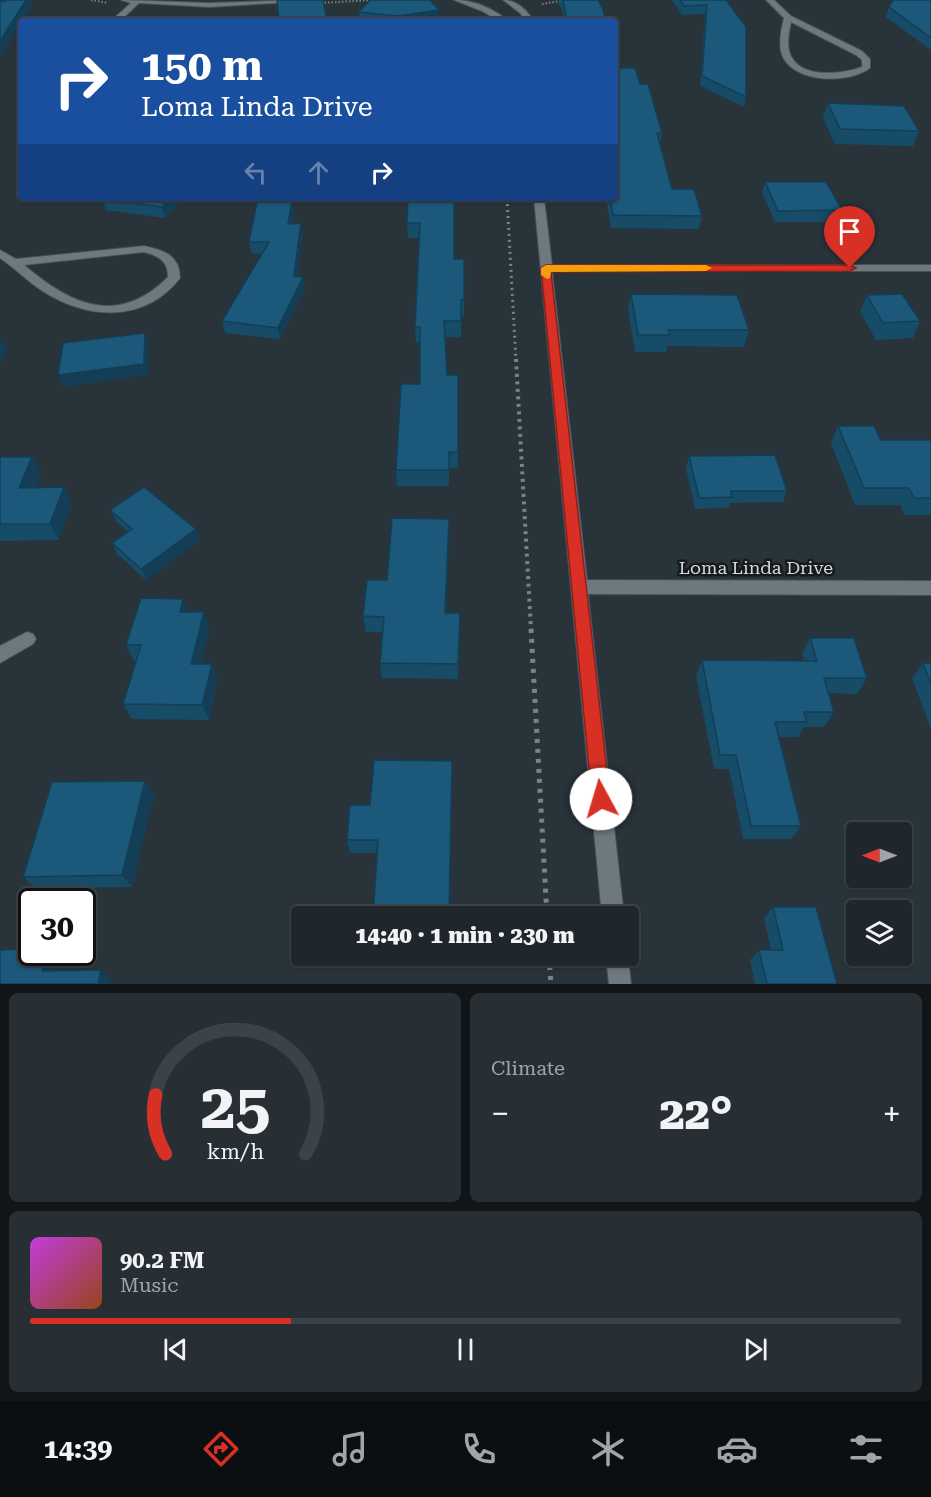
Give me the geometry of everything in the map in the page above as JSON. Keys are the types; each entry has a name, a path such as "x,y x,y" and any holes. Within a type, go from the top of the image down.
{"street":[{"path":"125,0 226,5 294,0"},
{"path":"458,0 485,9 499,18"},
{"path":"507,0 523,11 528,18"},
{"path":"770,0 788,18 859,53 866,59 866,68 850,74 830,75 812,72 794,65 786,54 785,29 788,18"},
{"path":"118,18 138,1"},
{"path":"539,201 612,906"},
{"path":"0,253 16,262 29,275 59,295 92,310 106,312 127,309 149,302 174,278 175,267 164,255 144,249 16,262"},
{"path":"546,268 931,268"},
{"name":"Loma Linda Drive","path":"580,587 931,588"},
{"path":"0,655 27,639"},
{"path":"618,966 620,984"}],"path":[{"path":"507,201 546,906"},
{"path":"550,966 551,984"}],"building":[{"path":"26,0 0,41 0,2"},
{"path":"277,0 323,0 326,18 279,18"},
{"path":"370,0 430,0 439,10 397,16 359,12"},
{"path":"563,0 598,0 604,18 566,18"},
{"path":"680,0 726,0 746,27 746,97 702,76 707,5 684,6"},
{"path":"893,0 931,0 931,38 889,7"},
{"path":"618,68 635,68 640,84 648,84 662,133 657,133 672,189 694,189 702,216 613,215 611,201 618,201"},
{"path":"828,103 904,106 919,131 840,129"},
{"path":"765,182 826,182 842,210 778,211"},
{"path":"117,201 167,201 162,207"},
{"path":"292,201 288,224 301,223 294,276 303,277 278,328 222,321 269,242 249,242 257,202"},
{"path":"408,201 454,201 454,259 464,259 464,300 461,300 461,321 444,321 447,375 458,375 458,452 449,452 449,470 396,470 401,384 420,384 420,327 415,327 420,223 407,223"},
{"path":"631,294 737,295 749,330 668,330 670,335 638,335"},
{"path":"902,294 920,321 883,323 867,295"},
{"path":"145,333 144,364 58,375 63,343"},
{"path":"838,426 874,426 881,440 931,440 931,498 914,498 909,488 864,488"},
{"path":"775,455 787,491 731,491 732,497 699,498 689,456"},
{"path":"0,457 32,457 19,488 64,487 50,524 0,524"},
{"path":"144,487 196,529 141,569 112,543 132,529 110,510"},
{"path":"392,518 449,519 445,613 460,613 458,664 380,663 384,617 363,616 367,580 387,580"},
{"path":"141,598 183,599 180,612 204,612 191,664 212,664 202,705 123,704 141,645 126,645"},
{"path":"810,638 854,638 867,678 824,678 834,712 804,712 807,722 775,722 801,826 751,826 736,755 720,755 702,660 817,661"},
{"path":"923,663 931,663 931,684"},
{"path":"374,760 452,761 449,906 374,906 378,840 347,840 350,805 370,805"},
{"path":"145,781 122,875 23,877 52,782"},
{"path":"773,907 816,907 837,984 767,984 759,950 783,950"},
{"path":"18,949 18,966 43,966 42,971 101,970 98,984 0,984 0,950"}],"slow traffic":[{"path":"547,275 546,268 706,268"}],"route":[{"path":"601,799 546,268 850,268"}]}
